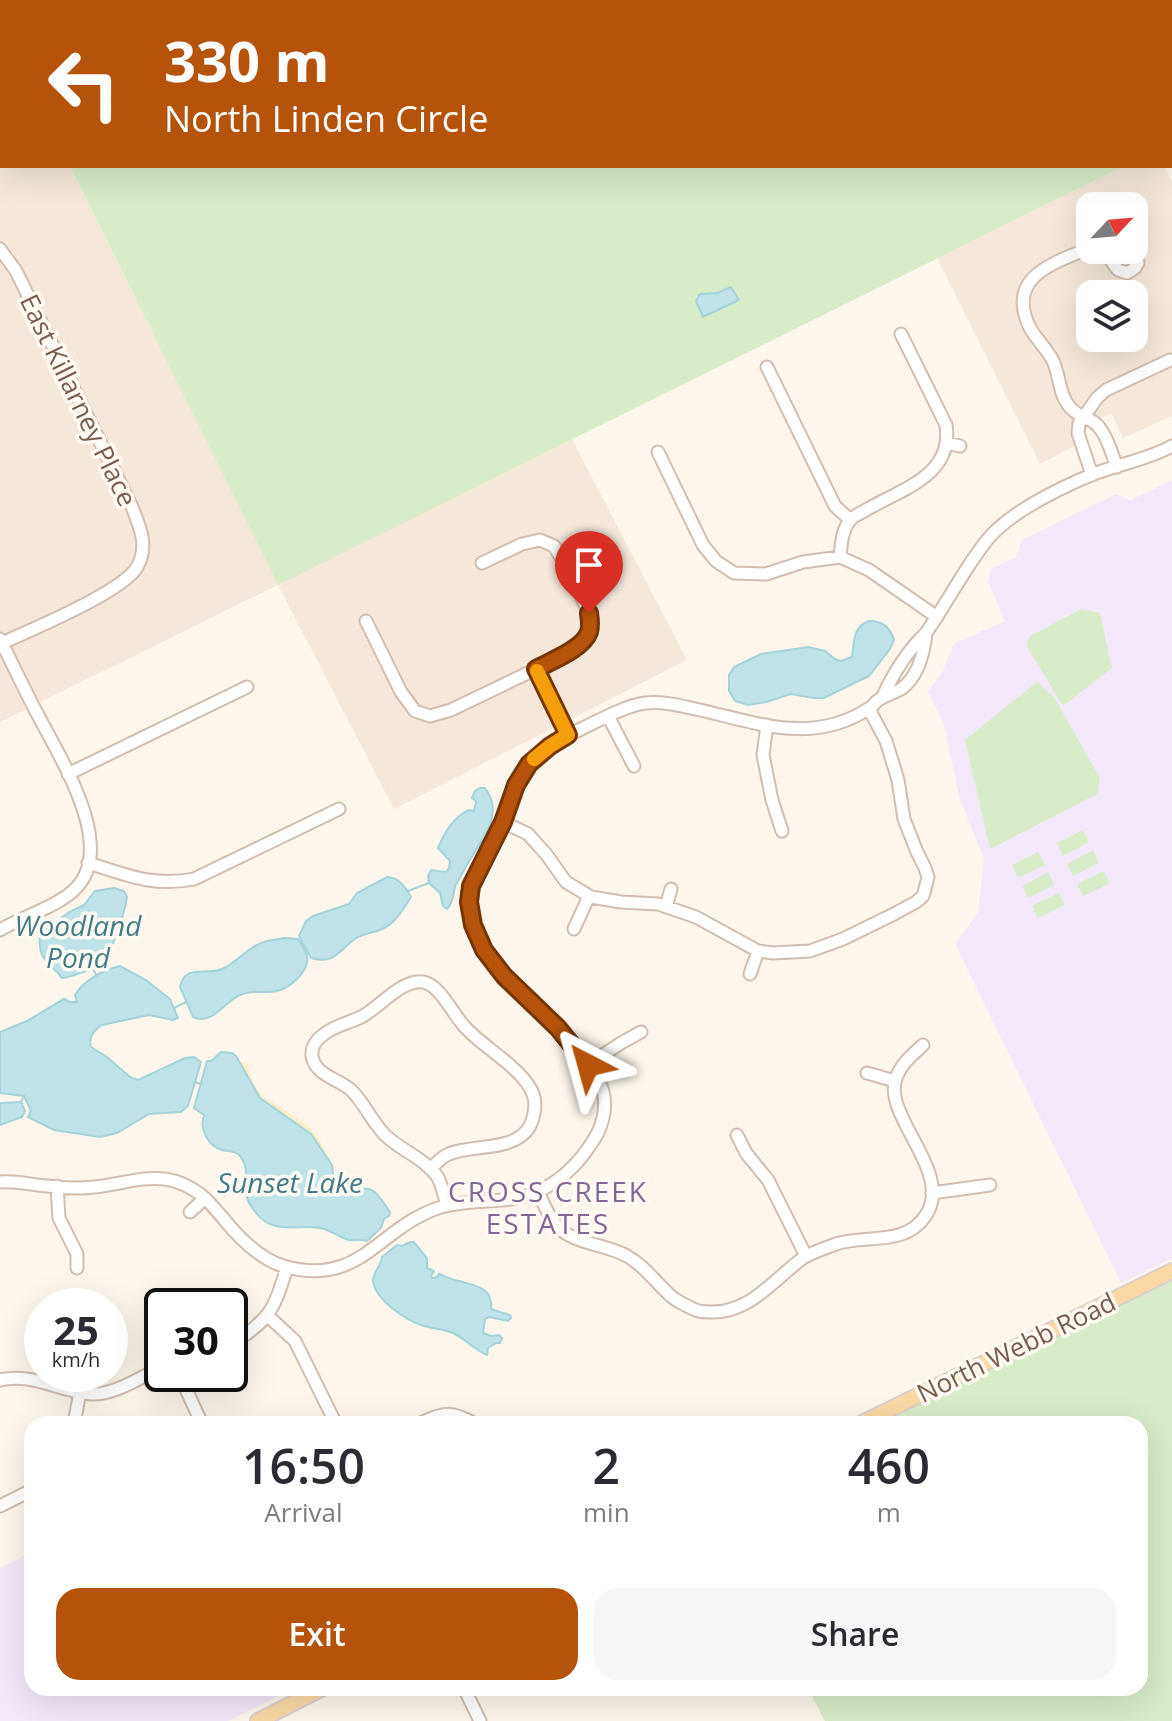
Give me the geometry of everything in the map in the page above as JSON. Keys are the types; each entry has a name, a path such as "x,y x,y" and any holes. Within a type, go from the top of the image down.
{"main road":[{"name":"North Webb Road","path":"876,1416 1172,1271"},
{"path":"266,1719 308,1696"}],"street":[{"name":"East Killarney Place","path":"0,249 16,271 143,534 137,568 127,580 1,642"},
{"path":"1076,254 1052,263 1030,279 1023,298 1023,310 1031,331 1054,362 1068,405 1102,429 1117,467"},
{"path":"1114,264 1118,270 1127,273 1137,264"},
{"path":"840,557 842,538 850,520 927,477 941,460 946,443 946,425 901,334"},
{"path":"1092,475 1078,433 1079,423 1106,390 1171,361"},
{"path":"767,367 835,506 850,520"},
{"path":"946,443 960,446"},
{"path":"0,1182 93,1187 160,1178 183,1182 205,1198 253,1250 279,1265 324,1270 364,1256 422,1214 447,1205 509,1200 538,1192 556,1182 572,1168 598,1133 604,1114 604,1093 588,1065 558,1028 504,976 484,950 473,925 469,902 471,886 503,822 516,785 529,764 568,735 643,703 673,704 792,730 826,727 869,709 882,698 889,682 926,633 989,538 1023,509 1092,475 1140,461 1172,446"},
{"path":"658,452 703,545 733,579 766,574 803,562 840,557 869,570 937,617"},
{"path":"366,621 401,692 415,711 430,716 451,710 536,669 577,647 587,637 589,613 554,546 540,540 522,544 482,563"},
{"path":"0,930 64,898 77,888 88,863 89,835 84,812 68,774 1,642"},
{"path":"536,669 568,735"},
{"path":"68,774 247,687"},
{"path":"503,822 528,834 566,882 589,896 658,904 696,917 758,951 810,951 843,939 916,902 923,896 928,877 904,819 898,780 886,741 869,709"},
{"path":"608,716 634,766"},
{"path":"767,725 763,755 782,831"},
{"path":"88,863 149,882 174,883 194,879 339,809"},
{"path":"666,907 671,889"},
{"path":"574,929 589,896"},
{"path":"750,974 758,951"},
{"path":"430,1169 445,1155 518,1138 529,1128 534,1114 533,1094 519,1074 465,1027 434,987 424,982 412,982 363,1016 324,1034 314,1045 312,1053 316,1066 350,1089 385,1135 438,1178 447,1205"},
{"path":"588,1065 641,1032"},
{"path":"538,1192 556,1224 572,1238 628,1257 674,1298 697,1312 723,1312 750,1303 806,1256 841,1242 897,1237 916,1227 927,1215 932,1201 932,1183 895,1100 895,1081 905,1061 923,1045"},
{"path":"867,1073 895,1081"},
{"path":"737,1135 746,1153 768,1180 806,1256"},
{"path":"932,1193 990,1185"},
{"path":"57,1186 59,1218 77,1254 77,1268"},
{"path":"190,1212 205,1198"},
{"path":"248,1334 272,1310 287,1267"},
{"path":"267,1315 295,1341 332,1416"},
{"path":"0,1380 24,1378"},
{"path":"76,1416 80,1392 102,1392"},
{"path":"187,1392 198,1416"},
{"path":"438,1416 451,1413 461,1416"},
{"path":"0,1506 24,1494"},
{"path":"468,1696 480,1721"}],"shaded area":[{"path":"0,168 71,168 278,584 572,439 687,660 394,809 278,585 0,722"},
{"path":"1120,168 1165,168 1172,183 1172,416 1123,438 1111,413 1072,435 1075,446 1040,464 937,258"},
{"path":"1172,480 1172,1259 1121,1283 955,944 978,912 984,859 959,797 944,725 928,691 941,674 955,643 1005,621 988,582 991,569 1016,557 1022,540 1116,494 1131,500"},
{"path":"24,1556 24,1696 279,1696 228,1721 0,1721 0,1568"}],"green space":[{"path":"71,168 1120,168 278,585"},
{"path":"1081,609 1100,613 1112,668 1063,706 1026,645 1030,636"},
{"path":"1037,682 1054,697 1100,778 1097,794 990,849 965,740"},
{"path":"1083,830 1089,842 1063,856 1057,843"},
{"path":"1093,850 1099,863 1073,876 1067,864"},
{"path":"1038,852 1045,865 1018,878 1012,865"},
{"path":"1103,871 1110,883 1083,896 1077,884"},
{"path":"1048,872 1054,885 1028,898 1022,886"},
{"path":"1059,893 1065,905 1038,918 1032,906"},
{"path":"1172,1273 1172,1721 825,1721 812,1696 1148,1696 1148,1416 878,1416"}],"sand":[{"path":"238,1061 247,1063 253,1084 263,1097 305,1124 317,1136 335,1168 333,1171 332,1165 260,1098"}],"water":[{"path":"731,287 739,300 703,317 696,301 700,294 717,293"},
{"path":"869,621 885,626 894,640 869,676 824,698 791,694 748,705 735,701 729,691 729,675 734,667 761,654 808,647 825,651 841,661 852,657 857,631"},
{"path":"480,788 485,788 493,806 490,824 455,886 447,909 443,906 440,893 429,883 428,876 431,870 446,872 449,868 450,861 438,848 453,822 468,810 474,811 476,801 472,798"},
{"path":"387,877 399,881 411,897 394,921 385,928 358,937 336,956 326,960 311,958 299,936 306,921 349,904 357,893"},
{"name":"Woodland Pond","path":"114,888 124,891 127,897 109,950 98,966 62,978 43,956 40,934 69,912 84,905 95,891"},
{"path":"284,938 298,939 307,956 302,973 293,983 277,991 245,993 212,1016 193,1017 180,987 186,975 222,969 259,944"},
{"path":"120,966 146,980 170,999 178,1018 173,1020 149,1015 102,1025 92,1034 91,1047 138,1080 185,1058 194,1057 201,1062 188,1106 181,1112 149,1114 117,1133 100,1137 54,1130 28,1117 31,1111 24,1096 0,1093 0,1032 27,1021 64,999 77,1002 75,995 89,980"},
{"name":"Sunset Lake","path":"221,1052 236,1056 260,1098 311,1134 332,1165 334,1182 338,1187 368,1189 383,1201 390,1212 389,1216 367,1241 349,1240 320,1228 270,1224 253,1209 247,1197 243,1160 237,1153 217,1148 209,1141 203,1126 204,1115 194,1108 207,1061"},
{"path":"21,1102 25,1111 22,1117 0,1125 0,1103"},
{"path":"414,1242 427,1258 427,1268 434,1271 432,1278 439,1274 482,1289 489,1296 491,1309 510,1315 508,1321 485,1319 483,1333 502,1338 500,1343 488,1348 487,1355 455,1334 409,1320 379,1295 373,1281 382,1257 397,1245"}],"waterway":[{"path":"408,891 429,883"},
{"path":"93,969 97,976"},
{"path":"174,1008 186,1002"},
{"path":"195,1082 201,1084"},
{"path":"21,1102 24,1096"}],"slow traffic":[{"path":"534,759 568,735 537,671"}],"district":[{"name":"CROSS CREEK ESTATES","path":"548,1207"}],"route":[{"path":"588,1065 558,1028 504,976 484,950 473,925 469,902 471,886 503,822 516,785 529,764 568,735 536,669 577,647 587,637 589,613"}]}
